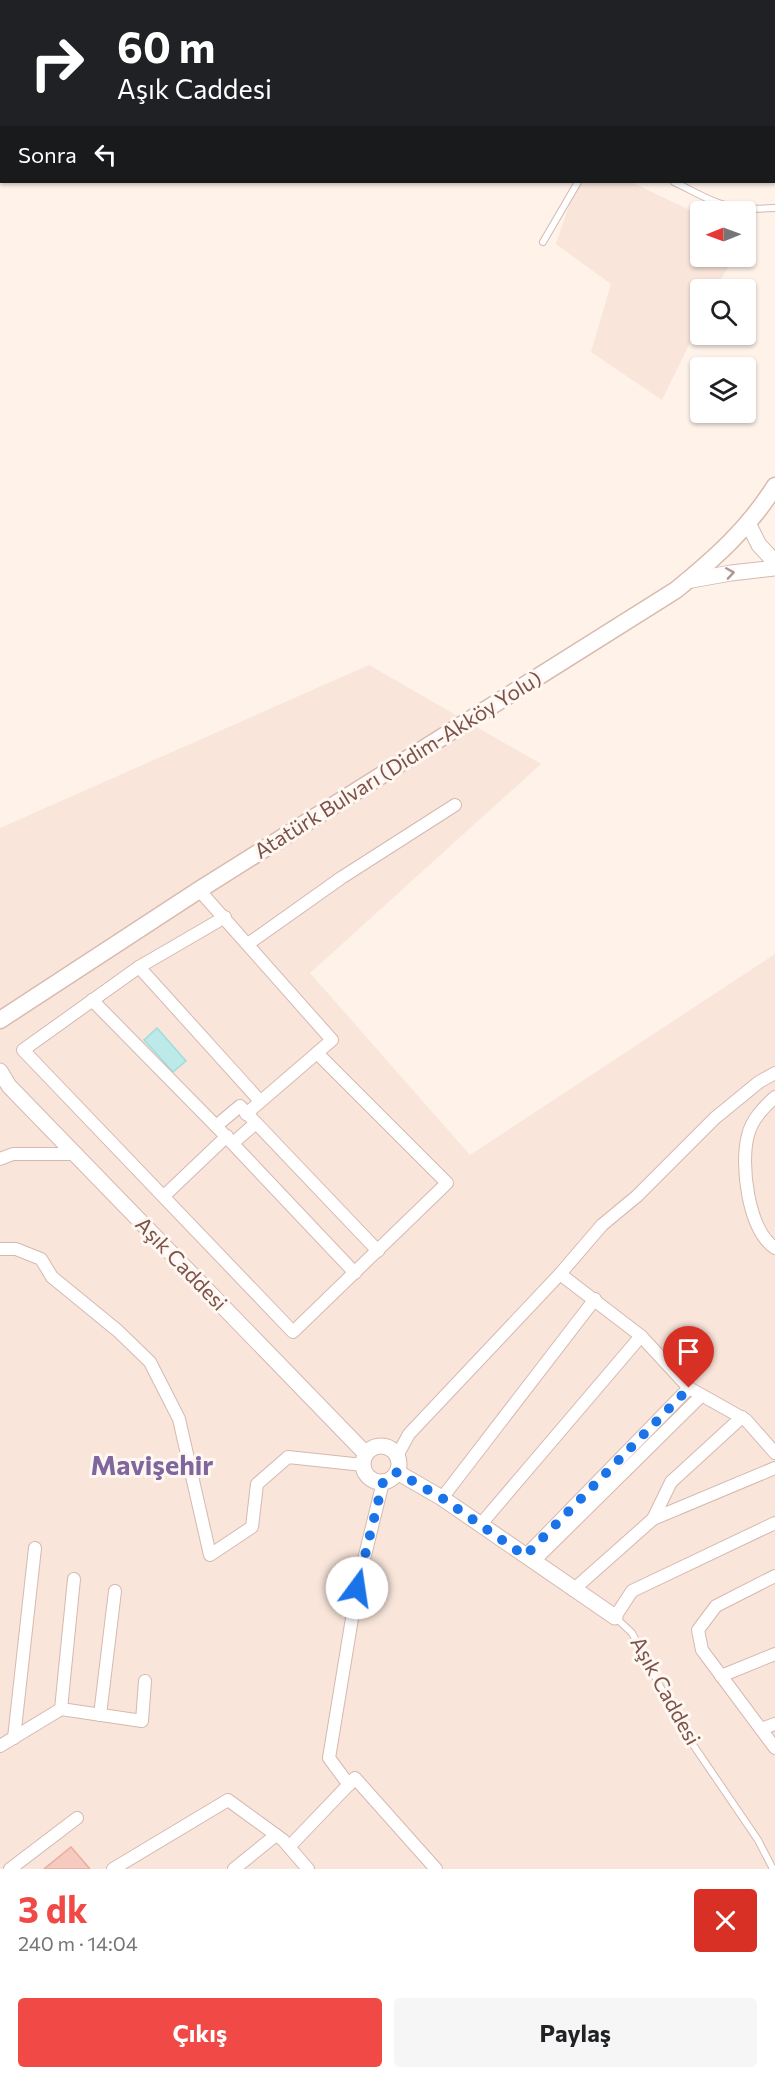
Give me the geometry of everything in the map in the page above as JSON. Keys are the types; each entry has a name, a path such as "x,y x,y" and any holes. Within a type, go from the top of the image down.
{"main road":[{"name":"Atatürk Bulvarı (Didim-Akköy Yolu)","path":"0,1020 399,763 652,606 720,554 748,523 775,486"}],"street":[{"path":"748,523 759,545 775,562"},
{"path":"686,581 775,568"},
{"path":"248,944 341,878 455,805"},
{"path":"200,890 332,1040 246,1114"},
{"path":"225,917 139,967 23,1050 293,1332 447,1183 317,1053"},
{"path":"139,967 260,1101"},
{"path":"92,1000 230,1139 355,1273"},
{"name":"Aşık Caddesi","path":"0,1071 4,1085 77,1154 365,1460 368,1477 383,1482"},
{"path":"397,1456 409,1434 560,1274 602,1225 637,1196 715,1118 759,1082 775,1073"},
{"path":"775,1097 758,1115 748,1135 746,1172 756,1226 775,1248"},
{"path":"216,1126 240,1106 378,1251"},
{"path":"164,1196 230,1139 256,1124"},
{"path":"0,1159 13,1154 77,1154"},
{"path":"0,1250 16,1249 41,1259 52,1277 118,1331 150,1362 179,1419 210,1555 252,1527 257,1484 288,1457 365,1460 370,1449 382,1446 397,1456 399,1461 397,1472 383,1482 357,1588 329,1758 349,1785"},
{"path":"560,1274 641,1336 689,1388 742,1417 775,1453"},
{"path":"442,1498 595,1299"},
{"path":"481,1524 641,1336"},
{"path":"529,1559 689,1388"},
{"path":"529,1559 701,1396"},
{"path":"653,1519 671,1482 742,1417"},
{"path":"573,1590 653,1519 775,1468"},
{"name":"Aşık Caddesi","path":"397,1472 442,1498 615,1617"},
{"path":"615,1617 632,1591 775,1523"},
{"path":"14,1738 35,1548"},
{"path":"775,1576 716,1606 698,1630 702,1650 775,1748"},
{"path":"61,1709 74,1579"},
{"path":"100,1715 115,1590"},
{"path":"722,1676 775,1654"},
{"path":"0,1746 61,1709 142,1721 145,1681"},
{"path":"761,1729 775,1724"},
{"path":"289,1847 356,1779 436,1869"},
{"path":"113,1869 228,1800 276,1835 308,1869"},
{"path":"10,1869 77,1818"},
{"path":"234,1869 276,1835"}],"lane":[{"path":"543,242 577,183"},
{"path":"676,183 729,207 775,208"},
{"name":"Aşık Caddesi","path":"615,1617 632,1633 675,1718 758,1840 773,1869"}],"shaded area":[{"path":"577,183 633,183 690,210 690,267 728,267 721,279 690,279 690,343 662,400 591,352 611,284 556,244"},
{"path":"369,665 541,764 310,973 470,1155 775,954 775,1869 0,1869 0,828"}],"water":[{"path":"157,1028 186,1061 173,1072 144,1040"}],"building":[{"path":"71,1847 90,1869 44,1869"}],"district":[{"name":"Mavişehir","path":"152,1466"}],"route":[{"path":"357,1588 383,1482 389,1480 397,1472 442,1498 525,1556 689,1388"}]}
